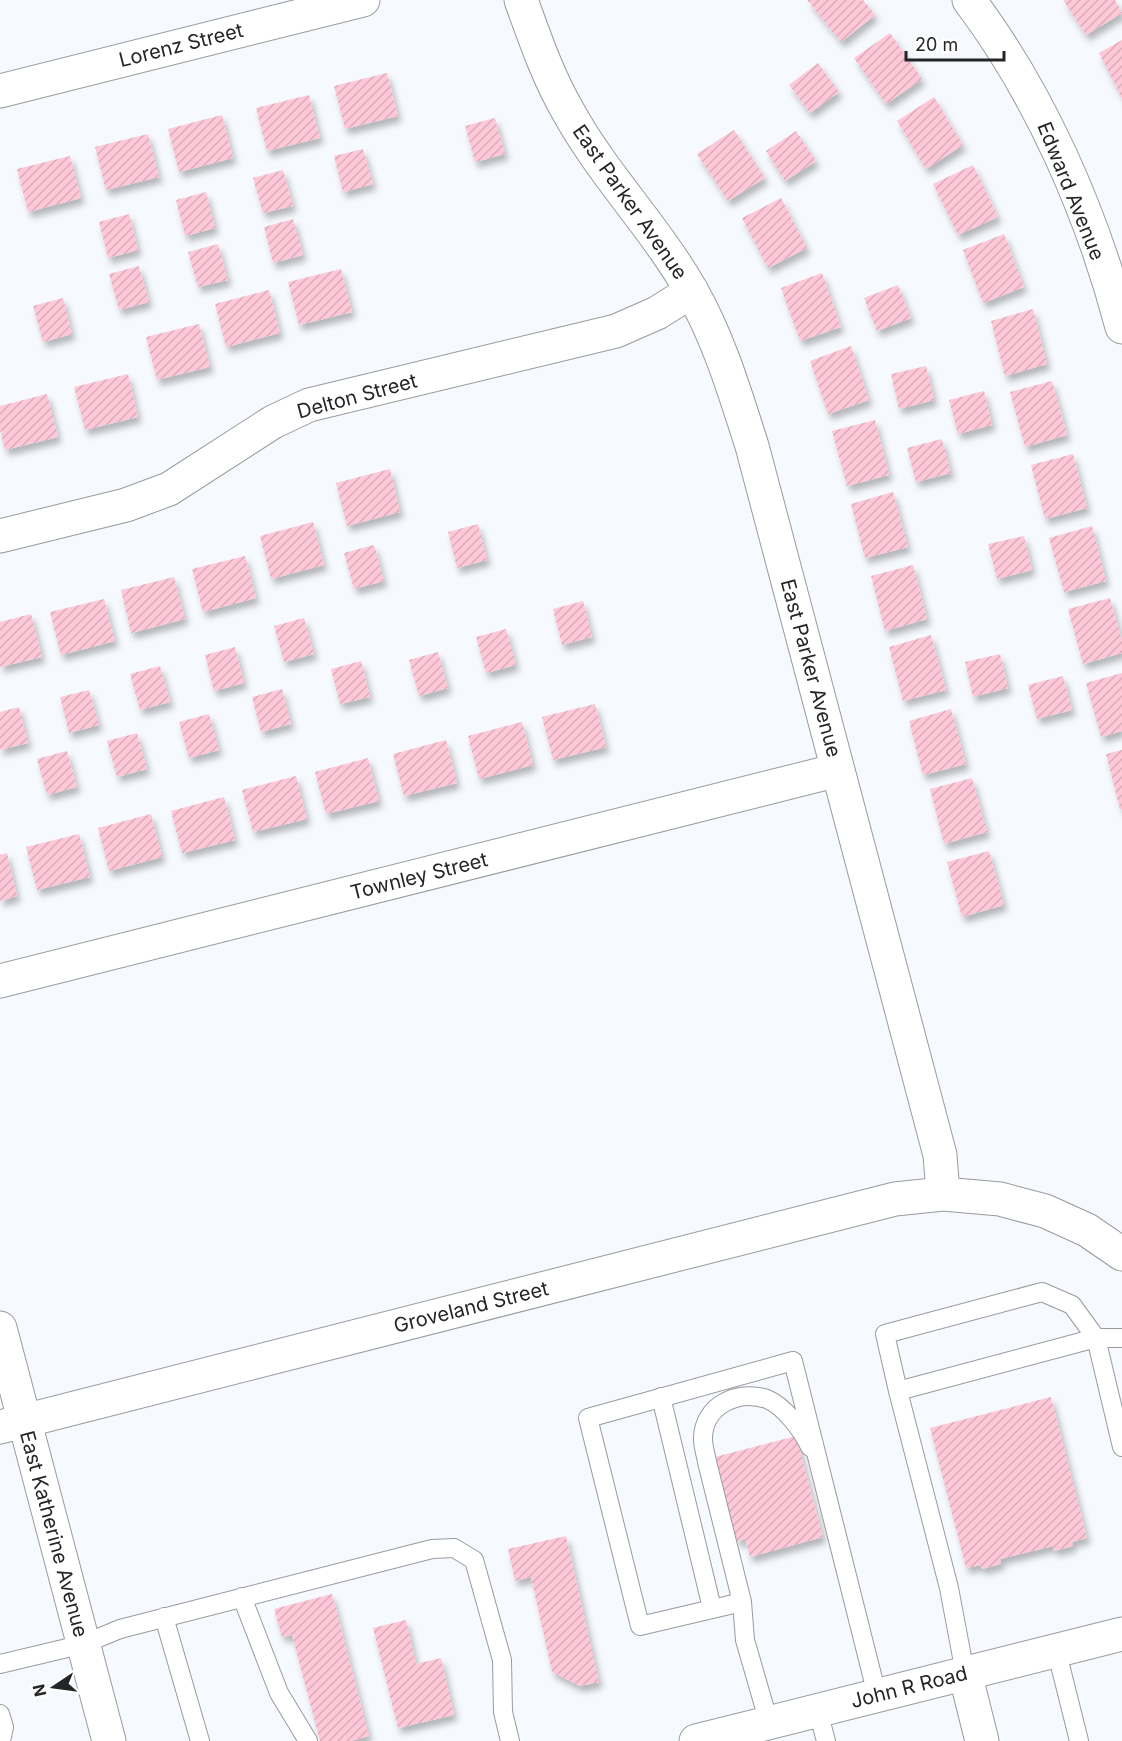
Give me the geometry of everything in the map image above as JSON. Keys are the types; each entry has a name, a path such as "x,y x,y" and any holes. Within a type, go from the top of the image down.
{"street":[{"name":"Lorenz Street","path":"0,91 363,0"},
{"name":"East Parker Avenue","path":"521,0 552,82 569,114 591,148 666,249 692,291 722,355 752,446 940,1155 943,1194"},
{"name":"Edward Avenue","path":"969,0 986,22 1036,106 1065,164 1092,232 1122,327"},
{"name":"Delton Street","path":"0,536 126,505 169,489 273,422 309,405 616,331 657,313 692,291"},
{"name":"Townley Street","path":"0,981 838,770"},
{"path":"943,1194 1000,1199 1044,1211 1088,1230 1122,1254"},
{"name":"Groveland Street","path":"12,1424 895,1199 943,1194"},
{"name":"East Katherine Avenue","path":"0,1328 12,1424 84,1644 109,1741"},
{"name":"John R Road","path":"696,1741 769,1723 822,1726 877,1695 1122,1634"},
{"path":"965,1673 982,1741"}],"lane":[{"path":"965,1673 949,1588 885,1334 1042,1292 1072,1305 1096,1338 1122,1447"},
{"path":"898,1391 1096,1338 1122,1338"},
{"path":"742,1602 640,1626 588,1418 793,1360 877,1695"},
{"path":"769,1723 745,1640 742,1602 707,1462 703,1439 708,1417 721,1403 740,1396 767,1400 788,1415 806,1438 823,1479"},
{"path":"661,1397 712,1608"},
{"path":"0,1664 84,1644 120,1629 242,1597 432,1549 454,1548 474,1560 502,1660 503,1712 510,1741"},
{"path":"242,1597 279,1693 308,1741"},
{"path":"164,1617 200,1741"},
{"path":"1056,1649 1079,1741"},
{"path":"0,1714 4,1728 1,1741"}],"building":[{"path":"807,0 863,0 875,15 841,42"},
{"path":"1063,0 1115,0 1122,13 1086,35"},
{"path":"890,33 922,79 886,104 854,58"},
{"path":"1122,40 1122,98 1099,53"},
{"path":"818,63 839,92 810,113 789,85"},
{"path":"387,73 398,116 345,129 334,86"},
{"path":"309,95 320,138 267,151 256,108"},
{"path":"934,97 963,145 926,169 897,121"},
{"path":"222,115 233,158 179,172 168,129"},
{"path":"495,118 505,154 475,162 465,126"},
{"path":"734,130 765,178 728,201 697,154"},
{"path":"796,131 816,161 785,181 766,151"},
{"path":"148,134 159,177 106,190 95,147"},
{"path":"363,149 373,184 343,192 334,156"},
{"path":"70,156 81,198 28,212 17,169"},
{"path":"973,165 998,217 958,235 933,184"},
{"path":"283,170 293,206 263,213 253,178"},
{"path":"206,192 215,228 185,236 176,200"},
{"path":"781,198 807,248 768,268 742,218"},
{"path":"129,214 138,250 108,258 99,222"},
{"path":"293,219 303,255 273,263 264,227"},
{"path":"1004,234 1024,287 983,303 963,250"},
{"path":"218,244 228,280 198,287 188,252"},
{"path":"139,266 149,302 119,310 109,274"},
{"path":"341,269 352,312 299,325 288,282"},
{"path":"822,273 841,327 800,341 781,288"},
{"path":"898,285 911,318 877,331 864,298"},
{"path":"269,290 280,333 226,347 215,304"},
{"path":"63,298 72,334 43,342 33,306"},
{"path":"1033,309 1047,364 1005,376 991,321"},
{"path":"199,324 210,367 157,380 146,337"},
{"path":"851,346 869,400 828,414 810,361"},
{"path":"926,366 934,400 899,409 891,374"},
{"path":"128,374 138,417 85,430 74,387"},
{"path":"1052,381 1067,435 1025,447 1010,392"},
{"path":"984,391 992,425 958,434 949,400"},
{"path":"47,394 58,437 5,450 0,430 0,406"},
{"path":"875,420 889,475 847,486 832,431"},
{"path":"942,439 951,473 916,482 907,448"},
{"path":"1073,454 1087,508 1045,519 1031,465"},
{"path":"390,469 400,512 347,526 336,483"},
{"path":"893,492 908,547 865,558 851,504"},
{"path":"313,522 324,565 271,579 260,536"},
{"path":"478,524 487,560 457,568 448,532"},
{"path":"1092,526 1106,581 1064,592 1049,538"},
{"path":"1024,536 1032,570 997,579 988,544"},
{"path":"374,545 384,581 354,589 344,553"},
{"path":"245,556 256,598 203,612 192,569"},
{"path":"913,565 927,619 885,631 871,576"},
{"path":"174,577 185,619 131,633 121,590"},
{"path":"1110,598 1122,641 1122,653 1083,664 1068,609"},
{"path":"104,599 115,641 61,655 50,612"},
{"path":"583,601 592,637 562,645 553,609"},
{"path":"31,614 42,657 0,667 0,622"},
{"path":"304,618 314,654 284,662 274,626"},
{"path":"506,629 516,665 486,673 476,637"},
{"path":"931,635 946,690 903,701 889,647"},
{"path":"235,647 244,683 214,691 205,655"},
{"path":"438,652 448,688 419,696 409,660"},
{"path":"1000,654 1008,688 973,697 965,662"},
{"path":"361,661 370,697 340,704 331,669"},
{"path":"160,666 170,702 140,710 130,674"},
{"path":"1122,673 1122,731 1101,737 1086,683"},
{"path":"1063,676 1072,710 1037,719 1028,685"},
{"path":"282,689 291,724 261,732 252,697"},
{"path":"89,690 99,725 69,733 60,697"},
{"path":"595,704 606,747 553,760 542,717"},
{"path":"19,707 28,743 0,750 0,712"},
{"path":"951,709 966,764 923,775 909,721"},
{"path":"209,714 219,750 189,758 179,722"},
{"path":"522,722 533,765 479,779 468,736"},
{"path":"137,733 147,769 117,777 107,741"},
{"path":"446,740 457,783 404,796 393,754"},
{"path":"1122,750 1122,809 1120,809 1106,754"},
{"path":"67,751 77,787 47,795 37,759"},
{"path":"368,758 379,801 326,814 315,772"},
{"path":"296,776 307,819 253,832 242,790"},
{"path":"972,778 987,832 944,844 930,789"},
{"path":"224,797 235,840 182,853 171,811"},
{"path":"151,814 162,857 109,871 98,828"},
{"path":"79,834 90,877 37,890 26,847"},
{"path":"989,851 1004,905 962,917 947,862"},
{"path":"7,853 17,896 0,901 0,855"},
{"path":"1051,1397 1087,1538 1072,1542 1073,1546 1054,1551 1053,1546 1000,1559 1001,1564 982,1569 981,1565 966,1568 930,1428"},
{"path":"796,1436 823,1537 750,1557 745,1539 737,1542 715,1457"},
{"path":"566,1536 599,1682 580,1686 552,1672 531,1577 515,1581 508,1549"},
{"path":"332,1594 369,1736 350,1741 320,1741 292,1635 282,1637 274,1609"},
{"path":"406,1620 416,1664 441,1658 454,1715 398,1728 373,1628"}]}
